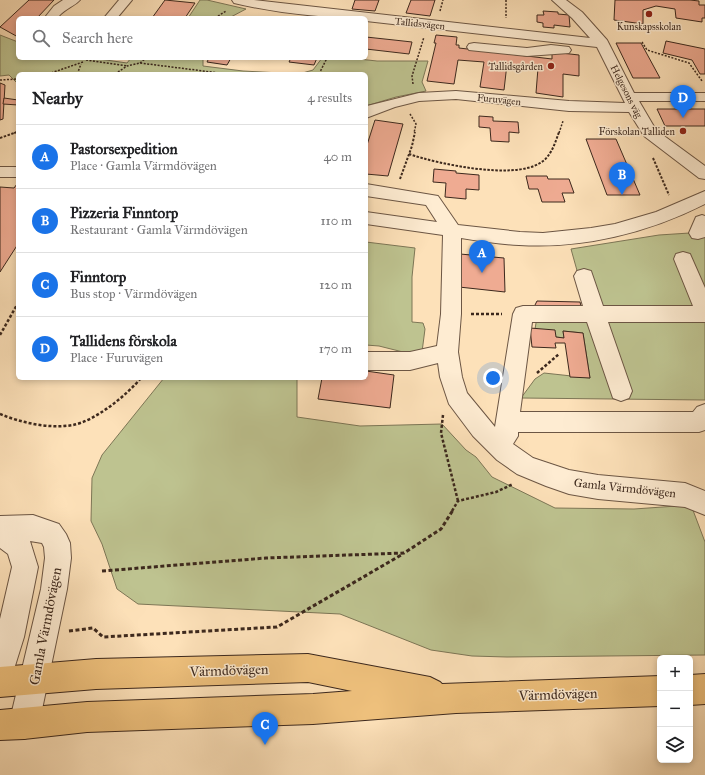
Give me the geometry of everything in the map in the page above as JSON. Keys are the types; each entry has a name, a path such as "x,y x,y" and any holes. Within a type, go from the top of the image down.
{"main road":[{"name":"Värmdövägen","path":"0,682 96,674 308,668 456,698"},
{"path":"693,690 705,689"},
{"name":"Värmdövägen","path":"12,724 87,717 313,709 456,698 657,691"}],"street":[{"path":"52,16 57,9 66,2 74,0"},
{"path":"112,16 126,0"},
{"name":"Tallidsvägen","path":"238,0 264,6 339,16"},
{"name":"Helgesons väg","path":"562,1 577,15 605,48 632,102 650,133 705,174"},
{"name":"Tallidsvägen","path":"368,19 429,24 605,48"},
{"path":"474,47 527,52 551,48 605,48"},
{"name":"Furuvägen","path":"368,112 372,109 419,97 456,95 569,106 705,97"},
{"path":"0,172 16,172"},
{"path":"368,190 432,200 452,230"},
{"path":"368,218 520,239 579,237 633,225 680,210 705,197"},
{"name":"Gamla Värmdövägen","path":"452,230 451,314 447,352 450,377 459,400 481,430 505,452 525,466 569,482 598,487 685,495 705,503"},
{"path":"505,452 507,422 523,314 705,313 683,259"},
{"path":"584,276 621,391"},
{"path":"368,361 410,361 447,352"},
{"path":"507,422 699,422 705,414"},
{"name":"Gamla Värmdövägen","path":"0,529 33,528 50,533 57,543 58,558 54,589 35,680 12,724"},
{"path":"0,535 5,535 20,546 25,567 10,637 0,672"}],"path":[{"path":"419,97 412,83 412,76 429,24 438,20 443,0"},
{"path":"642,42 646,50 689,63 705,85"},
{"path":"54,72 86,60"},
{"path":"93,60 128,66"},
{"path":"140,63 144,60"},
{"path":"320,72 326,60"},
{"path":"78,72 83,62"},
{"path":"118,72 128,66 140,63 211,72"},
{"path":"0,80 16,79"},
{"path":"400,101 411,114 416,124 409,154 402,172"},
{"path":"409,154 435,162 462,166 512,169 529,168 540,164 550,154 569,106"},
{"path":"644,123 643,139 672,201 680,210"},
{"path":"0,138 16,133"},
{"path":"0,335 16,307"},
{"path":"0,414 7,418 29,423 74,425 106,410 133,388 139,380"},
{"path":"458,501 441,433 442,416 459,400"},
{"path":"93,628 103,637 277,627 404,554 440,529 458,501 496,492 542,473"},
{"path":"102,572 266,558 404,554"}],"green space":[{"path":"200,0 207,0 246,9 233,16 189,16"},
{"path":"0,35 16,41 16,60 106,60 127,63 129,60 203,60 203,66 262,72 16,72 16,82 9,75 0,76"},
{"path":"320,60 428,61 422,82 426,91 396,97 368,105 368,72 306,72 313,70"},
{"path":"705,232 705,400 521,398 535,379 544,373 590,378 583,333 563,331 564,338 556,337 535,329 537,317 590,317 571,249 659,235"},
{"path":"368,242 415,248 412,277 412,322 423,323 425,329 422,352 403,352 379,346 368,345"},
{"path":"162,380 297,380 297,417 360,426 442,424 466,450 476,457 492,477 555,508 634,509 691,505 705,542 705,655 472,656 431,650 340,614 138,604 117,589 102,544 91,521 92,478 102,455"}],"building":[{"path":"29,0 54,0 39,16 16,16 16,36 0,27"},
{"path":"165,0 195,3 186,16 153,16"},
{"path":"355,0 379,0 375,11 352,9"},
{"path":"411,0 435,0 430,16 406,13"},
{"path":"615,0 699,1 699,5 705,5 705,18 702,18 702,22 676,18 675,9 656,6 643,10 643,24 614,20"},
{"path":"543,11 558,12 558,14 569,15 570,27 554,25 554,28 543,27 543,23 537,22 537,15 544,15"},
{"name":"Tallidsgården","path":"436,35 457,37 456,45 459,45 459,48 552,59 552,52 579,55 579,76 563,74 563,97 536,93 538,68 507,64 504,90 480,87 484,62 458,60 454,84 427,81 436,43 434,43"},
{"path":"368,37 412,42 409,54 368,49"},
{"path":"666,41 705,49 705,74 700,74 692,60 663,53"},
{"path":"616,43 641,43 660,78 633,78"},
{"path":"208,60 230,60 227,65 207,62"},
{"path":"290,60 316,60 314,65 289,62"},
{"path":"0,83 5,85 3,119 0,120"},
{"path":"4,98 16,100 16,105 3,104"},
{"path":"657,109 705,109 705,126 665,126"},
{"path":"479,116 493,117 493,121 518,122 519,133 509,132 509,142 491,141 490,128 479,127"},
{"path":"375,120 403,124 388,176 368,174 368,142"},
{"path":"586,139 616,139 640,195 607,195"},
{"path":"434,169 479,175 479,190 466,189 466,199 445,197 446,183 433,182"},
{"path":"526,176 547,176 548,179 569,179 574,193 562,193 565,202 542,202 538,189 529,189"},
{"path":"16,185 16,247 0,272 0,187 14,188"},
{"path":"460,254 504,258 505,292 459,287"},
{"path":"537,301 580,302 582,310 533,309"},
{"path":"530,328 555,330 556,337 564,338 563,331 583,333 590,378 570,377 565,343 555,343 556,348 532,347"},
{"path":"368,371 394,375 390,408 318,399 322,380 368,380"}],"place":[{"name":"Kunskapsskolan","path":"649,14"},
{"name":"Tallidsgården","path":"551,66"},
{"name":"Tallidens förskola","path":"683,118"},
{"name":"Förskolan Talliden","path":"683,131"},
{"name":"Pizzeria Finntorp","path":"622,195"},
{"name":"Pastorsexpedition","path":"482,273"},
{"name":"Finntorp","path":"265,745"}]}
